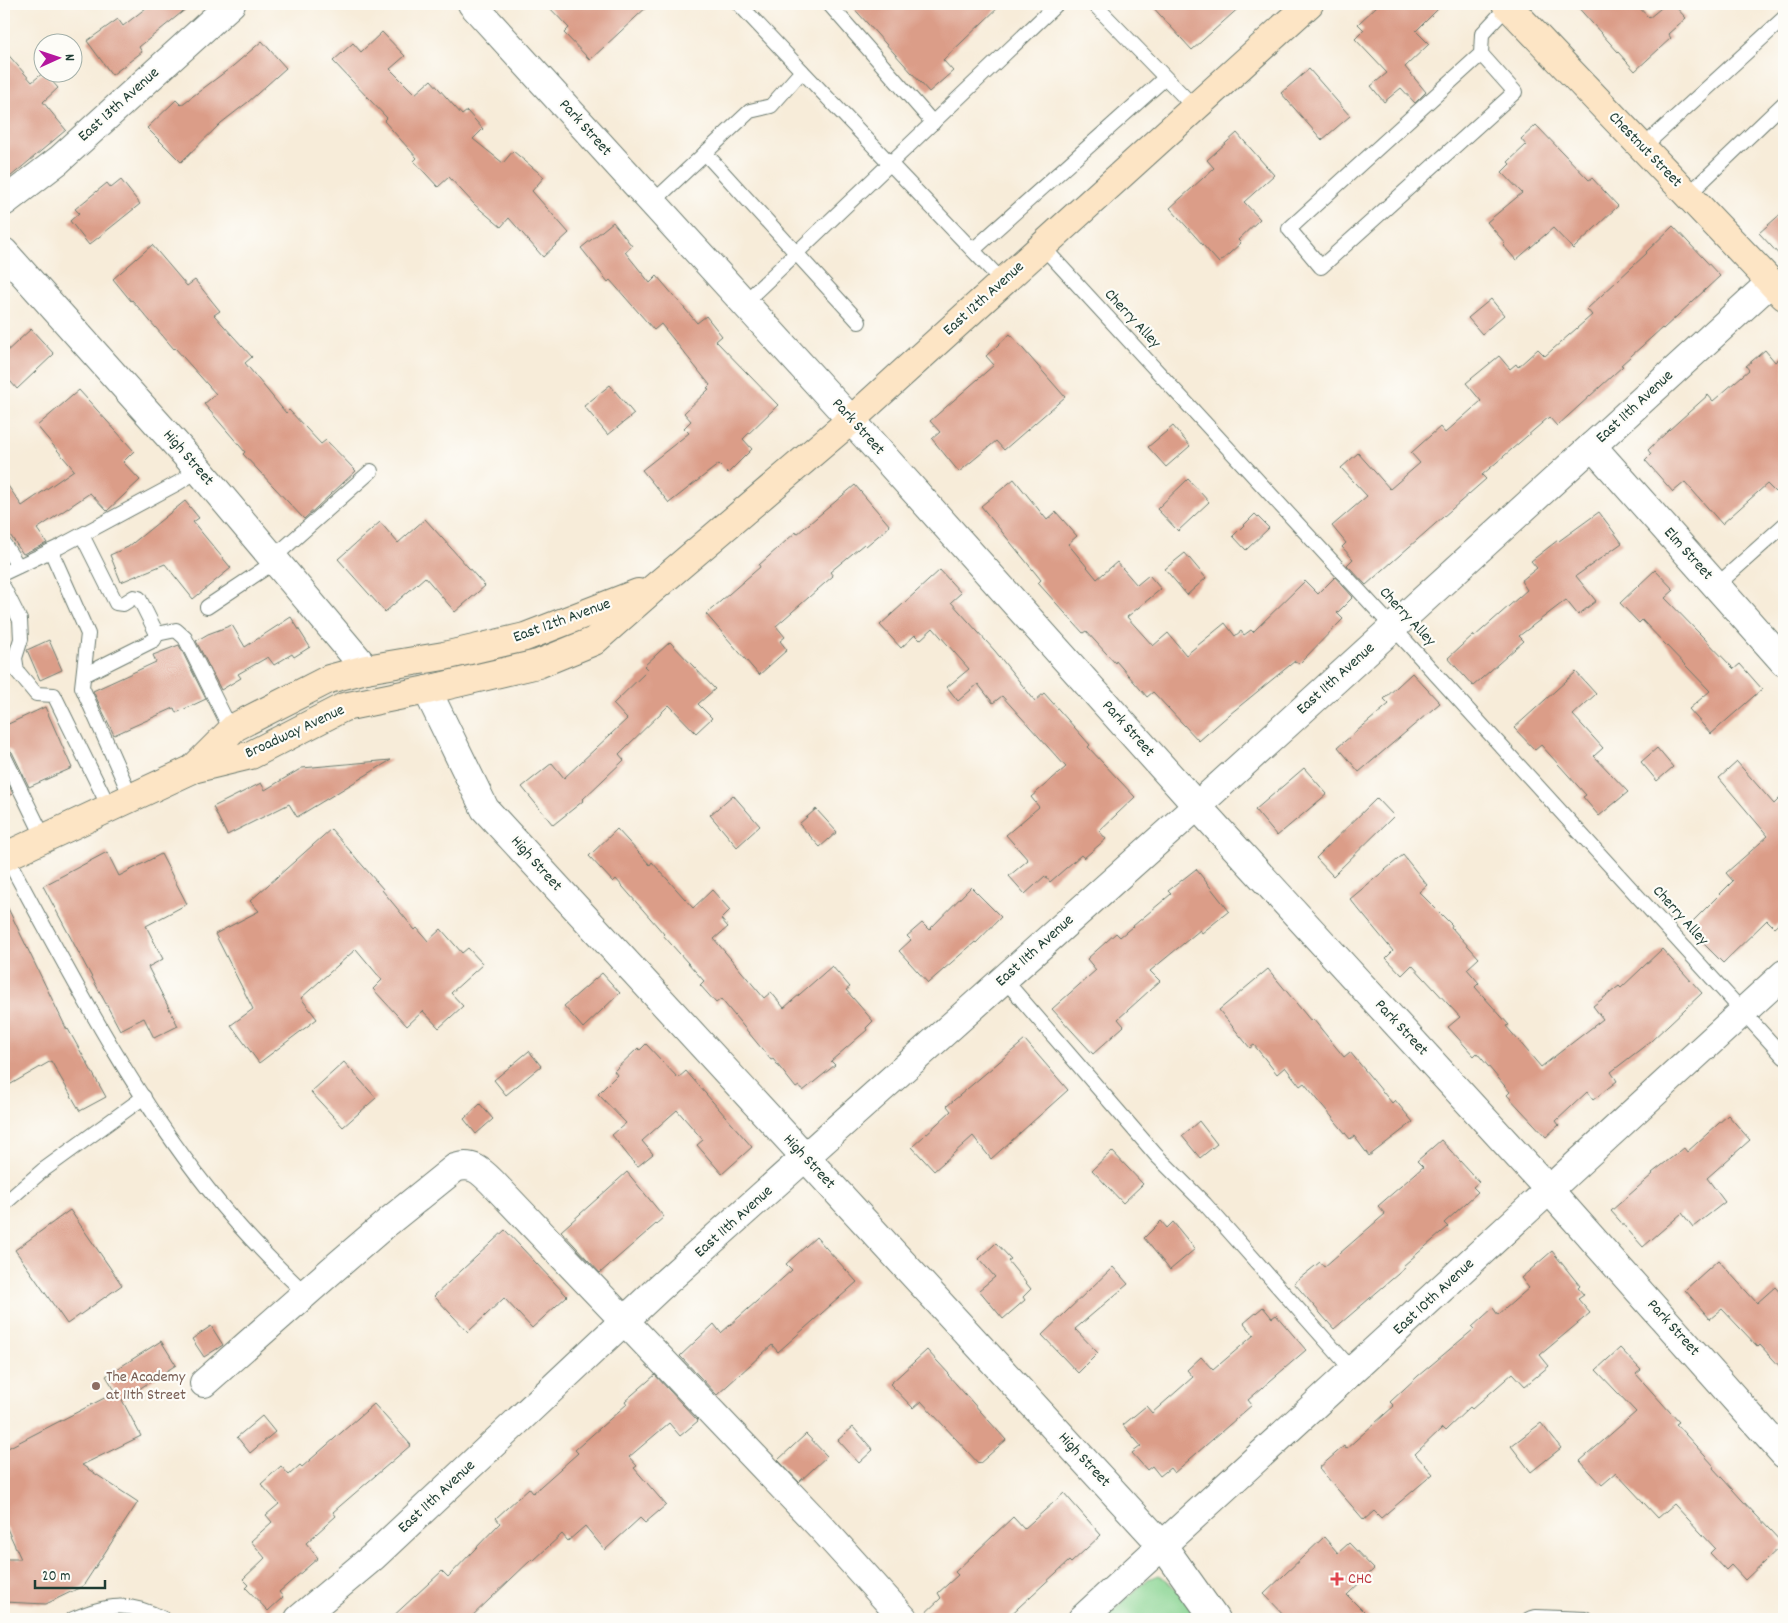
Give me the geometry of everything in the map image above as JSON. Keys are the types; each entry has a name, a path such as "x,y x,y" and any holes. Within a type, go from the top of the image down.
{"street":[{"name":"East 13th Avenue","path":"4,202 58,160 231,4"},
{"name":"Park Street","path":"472,4 851,420 1196,806 1550,1191 1784,1454"},
{"name":"East 12th Avenue","path":"427,690 538,664 594,641 851,420 1309,4"},
{"name":"Chestnut Street","path":"1507,5 1777,289"},
{"name":"High Street","path":"4,252 199,470 366,669"},
{"name":"East 11th Avenue","path":"299,1619 373,1557 658,1289 1196,806 1592,446 1777,289"},
{"name":"Elm Street","path":"1592,446 1784,662"},
{"name":"East 12th Avenue","path":"409,661 444,656 525,637 654,588"},
{"name":"Broadway Avenue","path":"193,768 235,727 329,679 366,669 409,661"},
{"name":"High Street","path":"427,690 485,809 1163,1546 1216,1619"},
{"name":"Broadway Avenue","path":"5,857 193,768 251,755 344,707 427,690"},
{"name":"East 10th Avenue","path":"1082,1619 1784,974"},
{"path":"204,1383 305,1293 449,1173 458,1167 468,1166 479,1169 821,1527 904,1619"}],"lane":[{"path":"739,4 1003,282"},
{"path":"829,4 933,122"},
{"path":"744,303 1056,4"},
{"path":"1094,4 1195,108"},
{"path":"1481,54 1289,229 1321,267 1515,92 1481,54 1482,34 1507,5"},
{"path":"1643,147 1784,18"},
{"path":"653,202 750,111 771,106 802,71"},
{"path":"973,250 1165,78"},
{"path":"1688,195 1784,103"},
{"path":"706,153 859,322"},
{"name":"Cherry Alley","path":"1042,246 1784,1057"},
{"path":"4,572 82,536 199,470"},
{"path":"207,607 274,560 371,471"},
{"path":"1716,586 1784,526"},
{"path":"82,536 116,603 123,604 134,597 139,598 157,634"},
{"path":"4,544 18,566"},
{"path":"51,551 88,634 82,687 120,802"},
{"path":"4,588 20,620 21,639 15,658 17,671 36,694 54,695 120,802"},
{"path":"157,634 176,630 185,638 232,730"},
{"path":"84,675 154,640 157,634"},
{"path":"4,756 44,838"},
{"path":"5,857 82,998 169,1136 209,1190 271,1260 305,1293"},
{"path":"1004,979 1156,1155 1205,1204 1353,1370"},
{"path":"4,1204 42,1171 144,1097"},
{"path":"73,1619 94,1610 120,1605 150,1612 164,1619"},
{"path":"1529,1619 1536,1617 1586,1619"}],"green space":[{"path":"1158,1575 1167,1580 1203,1619 1104,1619 1148,1579"}],"building":[{"path":"151,4 192,4 139,47 142,52 112,75 87,41 118,19 123,26"},
{"path":"546,4 650,4 590,60 564,33 569,28"},
{"path":"850,4 1002,4 943,60 953,71 929,92"},
{"path":"1150,4 1243,4 1192,50"},
{"path":"1379,4 1443,4 1416,31 1429,44 1405,67 1426,92 1415,103 1401,88 1384,102 1371,86 1387,73 1355,39 1364,30 1358,24"},
{"path":"1575,4 1636,4 1649,18 1666,4 1673,4 1686,18 1668,34 1671,38 1635,71"},
{"path":"382,32 405,56 390,69 415,94 431,80 462,115 467,111 483,129 473,139 503,163 513,151 544,177 532,191 569,233 543,257 509,218 501,227 475,205 449,177 438,187 414,161 417,158 384,121 387,118 333,61 353,43 361,52"},
{"path":"262,41 286,68 221,123 181,162 147,128 176,100 181,105 233,66"},
{"path":"4,50 32,82 53,82 58,88 43,102 66,130 4,182"},
{"path":"1309,69 1350,116 1322,140 1281,93"},
{"path":"1536,125 1589,180 1592,178 1618,206 1573,249 1553,228 1516,260 1503,245 1505,243 1487,222 1522,193 1502,172 1510,164 1508,162 1526,145 1521,139"},
{"path":"1237,133 1274,175 1244,202 1260,219 1238,240 1241,243 1219,263 1170,208 1214,168 1207,160"},
{"path":"121,180 140,204 89,245 70,221 79,213 75,209 107,183 111,188"},
{"path":"1784,211 1784,260 1759,233"},
{"path":"613,222 632,246 625,252 650,283 657,276 697,323 706,316 722,336 716,341 778,405 743,439 752,449 728,473 719,464 669,503 642,470 689,433 684,428 691,421 684,413 709,389 707,388 710,385 661,324 654,330 610,280 608,282 581,248"},
{"path":"1673,226 1720,276 1621,365 1623,366 1557,426 1549,417 1482,475 1486,479 1366,585 1347,565 1353,559 1342,547 1346,543 1332,526 1367,496 1341,468 1358,453 1390,489 1420,463 1411,453 1440,427 1445,433 1481,401 1466,383 1499,356 1510,369 1516,364 1518,367 1538,349 1545,356 1592,315 1587,309"},
{"path":"152,245 187,286 195,280 220,311 214,315 252,357 245,363 286,413 289,410 321,444 326,440 356,471 304,519 243,454 245,452 204,404 216,394 113,279"},
{"path":"1491,299 1504,315 1482,334 1468,318"},
{"path":"31,329 54,354 17,389 4,374 4,354"},
{"path":"1010,334 1065,397 1004,450 996,441 959,472 932,439 940,432 930,421 994,365 986,356"},
{"path":"1765,350 1775,362 1784,354 1784,483 1775,492 1767,484 1722,524 1685,482 1673,492 1645,460 1651,454 1648,450 1669,430 1708,395 1713,401 1749,370 1746,366"},
{"path":"610,385 634,414 608,435 584,406"},
{"path":"79,390 134,451 123,462 140,480 107,511 90,493 37,529 47,543 23,554 4,526 4,480 22,506 74,470 37,426"},
{"path":"1173,426 1190,446 1166,467 1148,447"},
{"path":"1014,479 1047,520 1056,512 1077,536 1068,544 1097,579 1117,562 1137,585 1149,575 1161,589 1127,617 1153,646 1168,633 1186,655 1225,623 1235,636 1241,631 1244,635 1251,630 1253,632 1305,581 1318,594 1335,577 1353,597 1337,613 1343,619 1299,664 1295,661 1199,741 1153,692 1147,697 1116,661 1115,663 1086,631 1083,633 1038,583 1041,580 981,506"},
{"path":"1188,479 1209,502 1178,531 1157,509"},
{"path":"855,485 890,526 866,546 864,544 830,572 833,576 776,626 785,637 780,641 787,650 759,675 706,614 760,567 759,565 796,532 797,534"},
{"path":"185,501 199,518 193,522 231,568 193,599 165,564 121,582 110,555 128,547"},
{"path":"1599,512 1622,543 1576,576 1596,601 1578,615 1566,600 1519,636 1524,641 1473,686 1448,658 1527,590 1521,581 1537,568 1531,561"},
{"path":"1255,514 1269,528 1246,550 1233,536"},
{"path":"425,519 485,586 455,612 425,577 385,612 338,559 380,522 398,543"},
{"path":"1185,553 1206,578 1187,595 1165,569"},
{"path":"940,570 961,593 951,602 995,651 1035,701 1044,693 1090,745 1088,747 1135,797 1099,831 1106,839 1084,858 1081,855 1050,882 1045,876 1025,894 1009,876 1028,860 1006,835 1039,807 1031,797 1066,767 1002,696 993,703 978,684 958,701 947,687 969,669 933,628 920,640 915,635 901,648 880,625"},
{"path":"1655,570 1674,590 1665,598 1734,669 1740,664 1762,689 1711,734 1689,709 1710,691 1642,620 1639,623 1620,603"},
{"path":"291,617 310,647 294,657 292,654 274,665 268,657 238,674 241,678 221,690 196,641 208,634 232,625 245,647"},
{"path":"49,640 62,670 40,680 27,650"},
{"path":"670,642 715,689 698,704 712,718 696,733 669,705 619,754 624,760 583,801 553,825 522,787 552,763 564,778 627,719 613,704 648,670 644,666"},
{"path":"179,645 206,699 176,713 174,708 114,735 93,691 156,662 153,655"},
{"path":"1576,672 1596,694 1573,715 1603,748 1594,756 1628,792 1599,816 1583,797 1586,795 1541,745 1535,750 1514,728"},
{"path":"1412,673 1440,703 1359,772 1338,747 1389,704 1384,699"},
{"path":"45,707 72,768 29,787 12,752 4,747 4,726"},
{"path":"1657,748 1673,767 1657,781 1641,762"},
{"path":"391,760 297,817 289,804 227,835 213,807 261,783 265,790 302,768"},
{"path":"1737,762 1774,804 1784,794 1784,918 1774,927 1767,920 1723,963 1687,927 1733,881 1726,873 1768,836 1719,778"},
{"path":"1304,768 1327,794 1277,836 1255,810"},
{"path":"4,775 13,794 4,797"},
{"path":"733,795 760,826 737,847 710,815"},
{"path":"1377,798 1394,816 1333,876 1316,858"},
{"path":"816,809 837,832 820,847 799,824"},
{"path":"331,829 383,889 415,930 417,928 428,941 441,929 462,953 468,948 483,964 451,993 463,1006 439,1028 423,1011 407,1026 373,989 382,980 356,949 301,998 317,1019 259,1063 231,1025 253,1009 215,934 259,911 250,901"},
{"path":"617,829 650,865 652,862 693,908 712,890 730,910 721,919 728,927 714,939 764,998 771,992 784,1008 832,966 850,987 846,990 873,1021 866,1028 867,1030 831,1061 835,1065 803,1091 799,1086 796,1088 773,1059 771,1060 721,999 716,1003 700,985 704,981 664,934 616,879 613,882 589,856"},
{"path":"107,852 119,876 161,854 187,904 146,926 163,959 148,967 178,1026 154,1038 144,1018 120,1030 43,886"},
{"path":"1403,855 1427,885 1419,892 1452,925 1451,927 1479,958 1467,969 1479,983 1475,987 1509,1025 1506,1026 1541,1067 1603,1019 1593,1006 1619,986 1621,988 1662,949 1702,993 1651,1041 1611,1072 1617,1081 1593,1100 1587,1092 1556,1121 1559,1125 1546,1137 1507,1095 1510,1092 1477,1053 1474,1056 1448,1027 1460,1017 1412,965 1402,975 1386,958 1393,951 1350,899"},
{"path":"1196,869 1229,911 1202,933 1200,930 1150,971 1160,981 1118,1019 1124,1026 1093,1054 1052,1009 1096,970 1087,959 1116,933 1120,937 1171,894 1168,891"},
{"path":"971,887 1001,917 976,943 928,983 899,951 911,940 907,936 922,923 929,930"},
{"path":"4,900 67,1030 106,1097 80,1111 51,1061 4,1088"},
{"path":"1268,969 1344,1057 1350,1052 1392,1103 1395,1100 1413,1122 1369,1156 1354,1136 1350,1139 1304,1083 1300,1086 1285,1067 1277,1074 1254,1045 1250,1048 1219,1010"},
{"path":"602,973 620,993 583,1028 564,1006"},
{"path":"1025,1040 1068,1090 991,1159 973,1136 934,1171 912,1147 951,1111 947,1106"},
{"path":"646,1044 678,1078 686,1071 752,1147 722,1174 697,1145 703,1140 677,1110 642,1141 653,1154 637,1167 612,1135 626,1123 598,1094 617,1075 614,1071 638,1048 640,1050"},
{"path":"529,1051 541,1066 506,1095 494,1080"},
{"path":"344,1062 376,1098 343,1127 311,1092"},
{"path":"480,1104 493,1119 476,1134 464,1119"},
{"path":"1728,1115 1750,1140 1707,1178 1725,1202 1693,1227 1682,1213 1643,1247 1611,1211 1652,1173 1684,1148 1687,1152"},
{"path":"1199,1121 1217,1144 1200,1158 1182,1136"},
{"path":"1441,1140 1479,1182 1473,1187 1478,1192 1444,1223 1448,1227 1403,1266 1405,1268 1334,1329 1294,1283 1320,1262 1324,1267 1385,1214 1378,1206 1423,1167 1417,1161"},
{"path":"1112,1151 1143,1184 1123,1203 1092,1170"},
{"path":"627,1172 664,1217 600,1273 561,1231"},
{"path":"70,1210 122,1285 67,1324 15,1250"},
{"path":"1161,1221 1167,1228 1173,1222 1195,1249 1170,1270 1144,1238"},
{"path":"505,1230 567,1296 532,1328 504,1298 468,1332 434,1296"},
{"path":"816,1237 857,1282 778,1352 772,1345 717,1395 680,1356 714,1324 721,1333 792,1270 786,1264"},
{"path":"996,1243 1011,1259 1008,1261 1031,1289 1023,1297 1025,1300 1003,1319 979,1290 995,1277 979,1259"},
{"path":"1552,1251 1580,1286 1578,1288 1584,1295 1578,1299 1590,1313 1540,1355 1549,1366 1525,1386 1513,1373 1472,1409 1470,1407 1445,1431 1442,1428 1415,1454 1433,1474 1381,1518 1374,1511 1364,1520 1319,1468 1344,1446 1346,1449 1394,1406 1390,1402 1474,1329 1472,1327 1493,1308 1498,1315 1529,1288 1521,1278"},
{"path":"1718,1260 1757,1303 1775,1287 1784,1297 1784,1371 1722,1309 1710,1319 1685,1290"},
{"path":"1113,1267 1128,1284 1075,1329 1098,1353 1078,1373 1042,1335"},
{"path":"1263,1307 1272,1318 1276,1315 1306,1350 1248,1400 1252,1405 1174,1473 1170,1468 1160,1476 1152,1466 1147,1470 1132,1453 1141,1446 1123,1425 1146,1406 1152,1413 1193,1377 1187,1370 1201,1357 1213,1370 1254,1335 1244,1323"},
{"path":"211,1326 223,1345 204,1357 192,1339"},
{"path":"161,1341 176,1365 122,1400 141,1436 82,1465 138,1502 83,1586 46,1604 4,1602 4,1559 21,1559 4,1522 4,1450 116,1392 106,1376"},
{"path":"1620,1348 1641,1370 1636,1374 1679,1422 1676,1424 1714,1466 1713,1468 1783,1544 1745,1580 1731,1565 1726,1570 1710,1553 1715,1548 1674,1504 1658,1518 1616,1473 1602,1485 1580,1461 1636,1412 1596,1370"},
{"path":"927,1350 1006,1440 979,1464 921,1401 913,1408 890,1384"},
{"path":"655,1375 698,1421 680,1436 669,1423 629,1457 637,1466 634,1468 666,1505 645,1523 640,1518 605,1550 585,1526 568,1541 562,1534 533,1561 532,1559 469,1619 390,1619 442,1571 448,1577 500,1523 496,1518 529,1488 533,1493 578,1453 575,1450 627,1404 625,1401"},
{"path":"374,1404 411,1445 333,1512 336,1516 306,1543 318,1558 279,1592 283,1597 268,1611 246,1588 249,1585 243,1579 265,1558 251,1541 272,1522 266,1515 279,1504 261,1484 281,1466 289,1475 300,1465 302,1467"},
{"path":"262,1416 275,1432 250,1453 237,1437"},
{"path":"1541,1423 1561,1448 1531,1472 1511,1446"},
{"path":"853,1427 873,1450 859,1463 838,1440"},
{"path":"806,1434 827,1456 799,1482 778,1460"},
{"path":"1064,1493 1101,1535 1071,1563 1069,1561 1006,1619 919,1619 941,1598 938,1593 958,1575 955,1572 1013,1517 1024,1529"},
{"name":"CHC","path":"1324,1537 1338,1553 1349,1543 1374,1569 1347,1595 1371,1619 1288,1619 1264,1594"}],"place":[{"name":"The Academy at 11th Street","path":"96,1386"},
{"name":"CHC","path":"1337,1579"}]}
